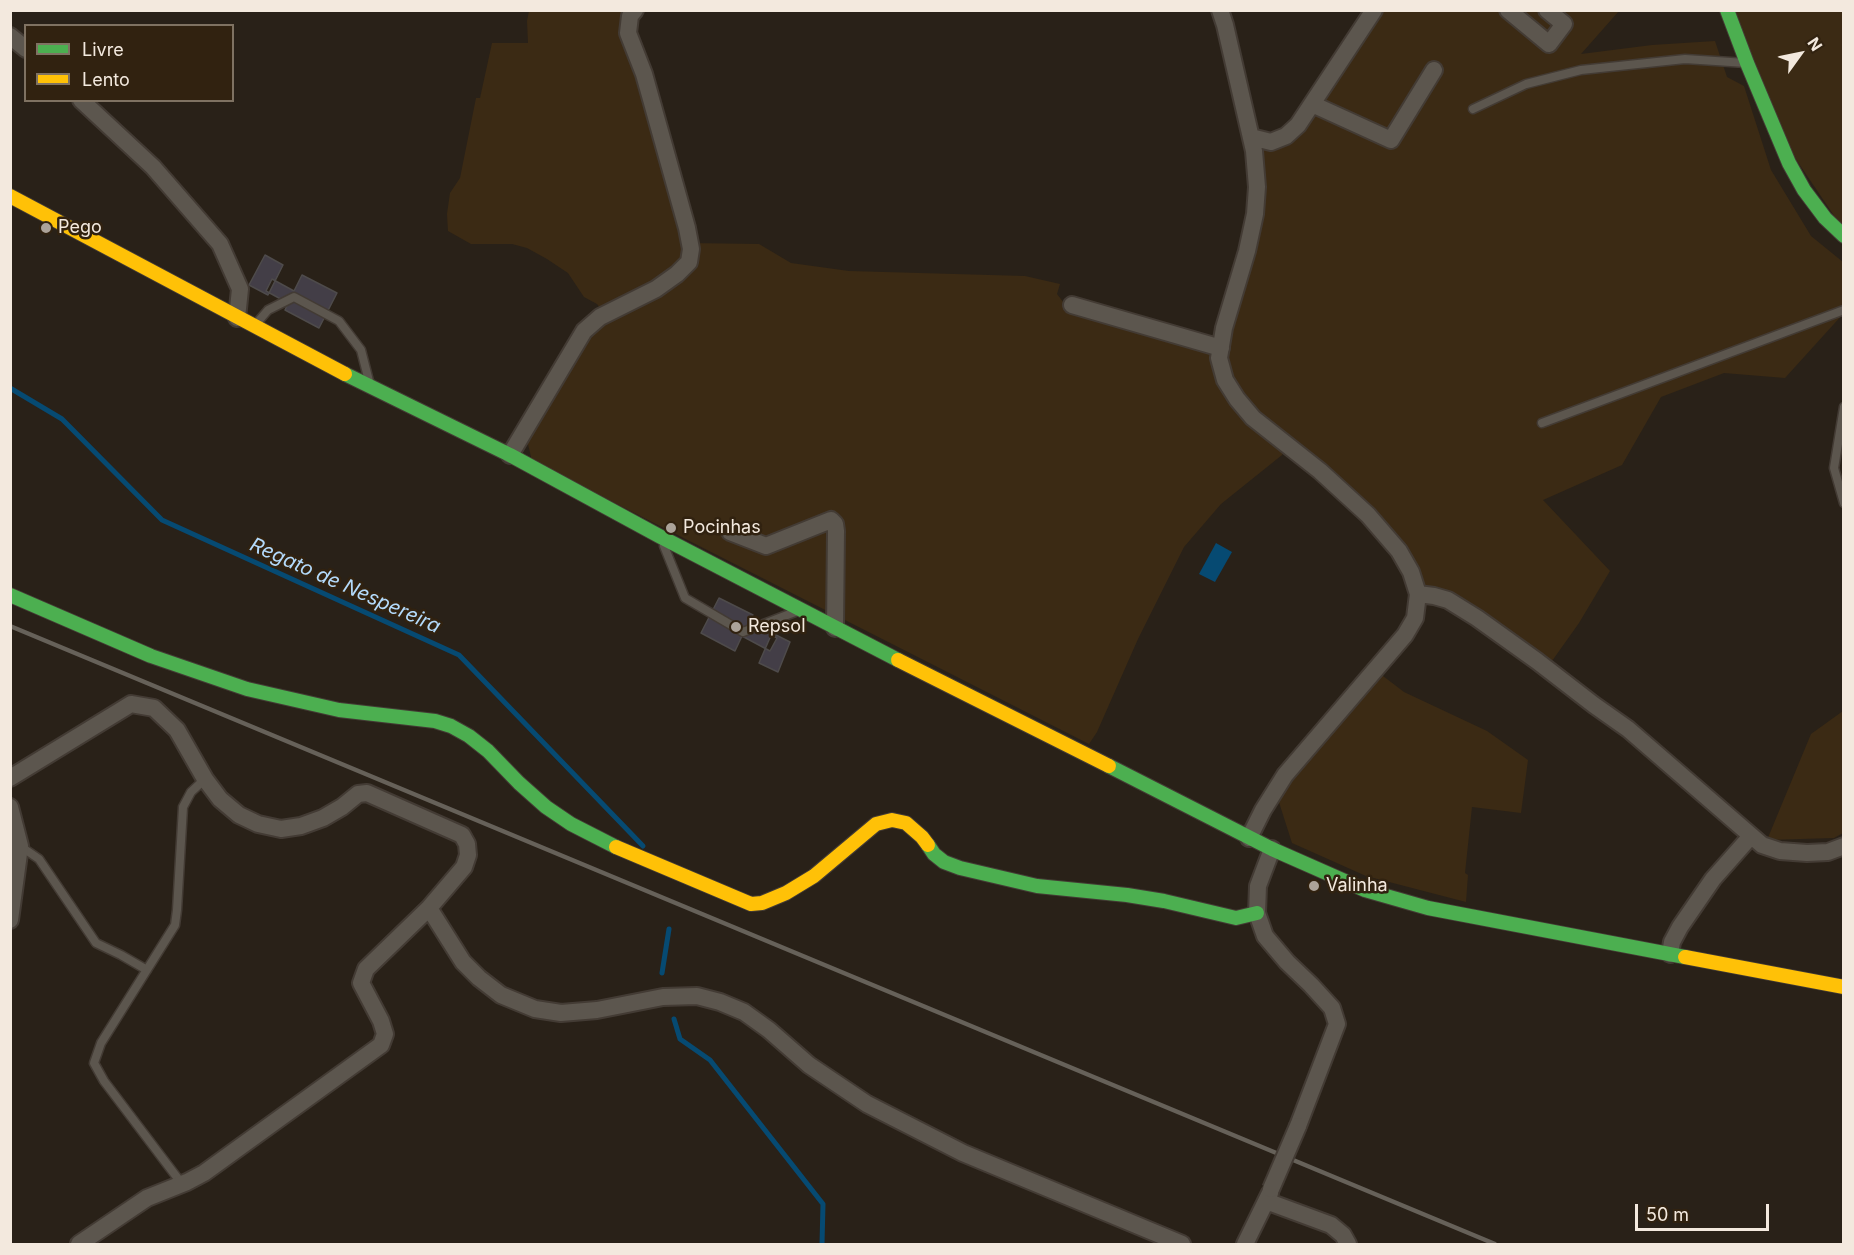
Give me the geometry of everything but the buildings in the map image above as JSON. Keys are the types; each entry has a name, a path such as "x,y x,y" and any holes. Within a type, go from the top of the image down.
{"main road":[{"path":"1727,10 1775,130 1804,190 1825,218 1844,236"},
{"path":"10,196 254,327 510,455 835,628 1249,838 1365,890 1428,908 1844,987"},
{"path":"10,595 151,656 248,689 339,710 435,721 451,726 469,736 546,807 571,824 632,855 751,904 762,903 786,893 821,870 876,824 892,820 906,823 922,837 934,854 944,862 960,868 1037,886 1127,895 1236,918 1257,913"}],"street":[{"path":"510,455 584,331 600,317 656,289 677,274 688,262 691,249 687,228 644,74 628,33 630,16 635,10"},
{"path":"1220,10 1254,151 1257,187 1255,214 1247,251 1224,328 1219,358 1225,380 1253,418 1320,471 1368,515 1399,551 1411,572 1418,594 1415,618 1405,635 1285,776 1263,810 1249,838"},
{"path":"1251,137 1271,142 1286,136 1298,125 1374,10"},
{"path":"1508,10 1550,44 1564,24 1547,10"},
{"path":"10,36 24,48"},
{"path":"1312,104 1391,140 1434,70"},
{"path":"83,102 153,168 220,244 240,289 237,318"},
{"path":"1072,305 1221,348"},
{"path":"730,532 766,546 831,520 835,524 836,531 835,628"},
{"path":"1418,594 1448,600 1537,661 1628,729 1762,845 1780,851 1807,853 1828,852 1844,846"},
{"path":"10,778 131,704 154,708 177,730 205,779 220,799 238,815 258,824 281,829 301,826 323,818 358,794 367,793 462,835 467,844 468,855 464,867 429,908 366,969 361,983 381,1021 385,1034 381,1046 204,1173 147,1198 79,1245"},
{"path":"10,807 20,846 10,920"},
{"path":"1670,954 1672,942 1713,879 1751,836"},
{"path":"1245,1245 1298,1126 1337,1024 1332,1008 1265,936 1257,913 1258,886 1272,849"},
{"path":"429,908 463,962 501,995 535,1009 561,1013 597,1010 663,997 697,996 720,1002 744,1012 769,1030 809,1065 867,1104 963,1153 1182,1245"},
{"path":"1269,1195 1330,1225 1343,1235 1348,1245"}],"lane":[{"path":"1473,108 1526,84 1581,70 1685,59 1747,63"},
{"path":"254,327 268,310 294,297 339,321 361,350 370,387"},
{"path":"1542,423 1844,309"},
{"path":"1844,407 1834,468 1844,503"},
{"path":"661,537 685,598 743,632 800,610"},
{"path":"182,1184 104,1081 94,1063 101,1043 175,925 183,807 191,792 205,779"},
{"path":"20,846 39,859 96,943 147,970"}],"shaded area":[{"path":"529,11 629,11 686,243 759,244 791,263 849,271 1025,276 1060,284 1057,294 1070,311 1219,347 1258,210 1253,146 1283,142 1376,11 1619,11 1581,54 1652,45 1715,41 1727,77 1744,86 1771,170 1811,236 1843,262 1843,314 1785,378 1724,373 1661,397 1622,465 1543,500 1610,571 1579,623 1552,661 1538,670 1426,589 1368,521 1289,445 1282,455 1221,504 1184,547 1138,639 1097,732 1089,744 532,461 527,440 582,336 607,317 597,304 584,297 568,273 547,259 527,248 512,244 471,244 448,231 447,214 450,193 460,178 476,98 480,98 492,43 528,43"},
{"path":"1735,11 1843,11 1843,229 1785,143"},
{"path":"1380,668 1383,676 1404,692 1487,731 1528,760 1521,813 1472,807 1465,873 1468,875 1466,902 1366,876 1292,843 1277,796"},
{"path":"1843,711 1843,833 1834,838 1767,840 1811,734"}],"water":[{"path":"1216,543 1232,552 1215,582 1199,574"}],"waterway":[{"name":"Regato de Nespereira","path":"10,388 62,419 162,520 459,655 643,846"},
{"path":"662,973 669,929"},
{"path":"674,1019 680,1039 710,1060 823,1204 822,1244"}],"railway":[{"path":"10,626 1495,1244"}],"traffic: fast":[{"path":"1727,10 1789,163 1804,190 1825,218 1844,236"},
{"path":"345,374 510,455 661,537 898,660"},
{"path":"10,595 151,656 247,689 339,710 435,721 451,726 488,751 546,807 571,824 616,847"},
{"path":"1109,766 1272,849 1365,890 1428,908 1685,957"},
{"path":"928,845 944,862 960,868 1037,886 1127,895 1236,918 1257,913"}],"traffic: slow":[{"path":"10,196 345,374"},
{"path":"898,660 1109,766"},
{"path":"616,847 751,904 762,903 786,893 814,876 876,824 892,820 906,823 928,845"},
{"path":"1685,957 1844,987"}],"place":[{"name":"Pego","path":"46,228"},
{"name":"Pocinhas","path":"671,528"},
{"name":"Repsol","path":"736,627"},
{"name":"Valinha","path":"1314,886"}]}
